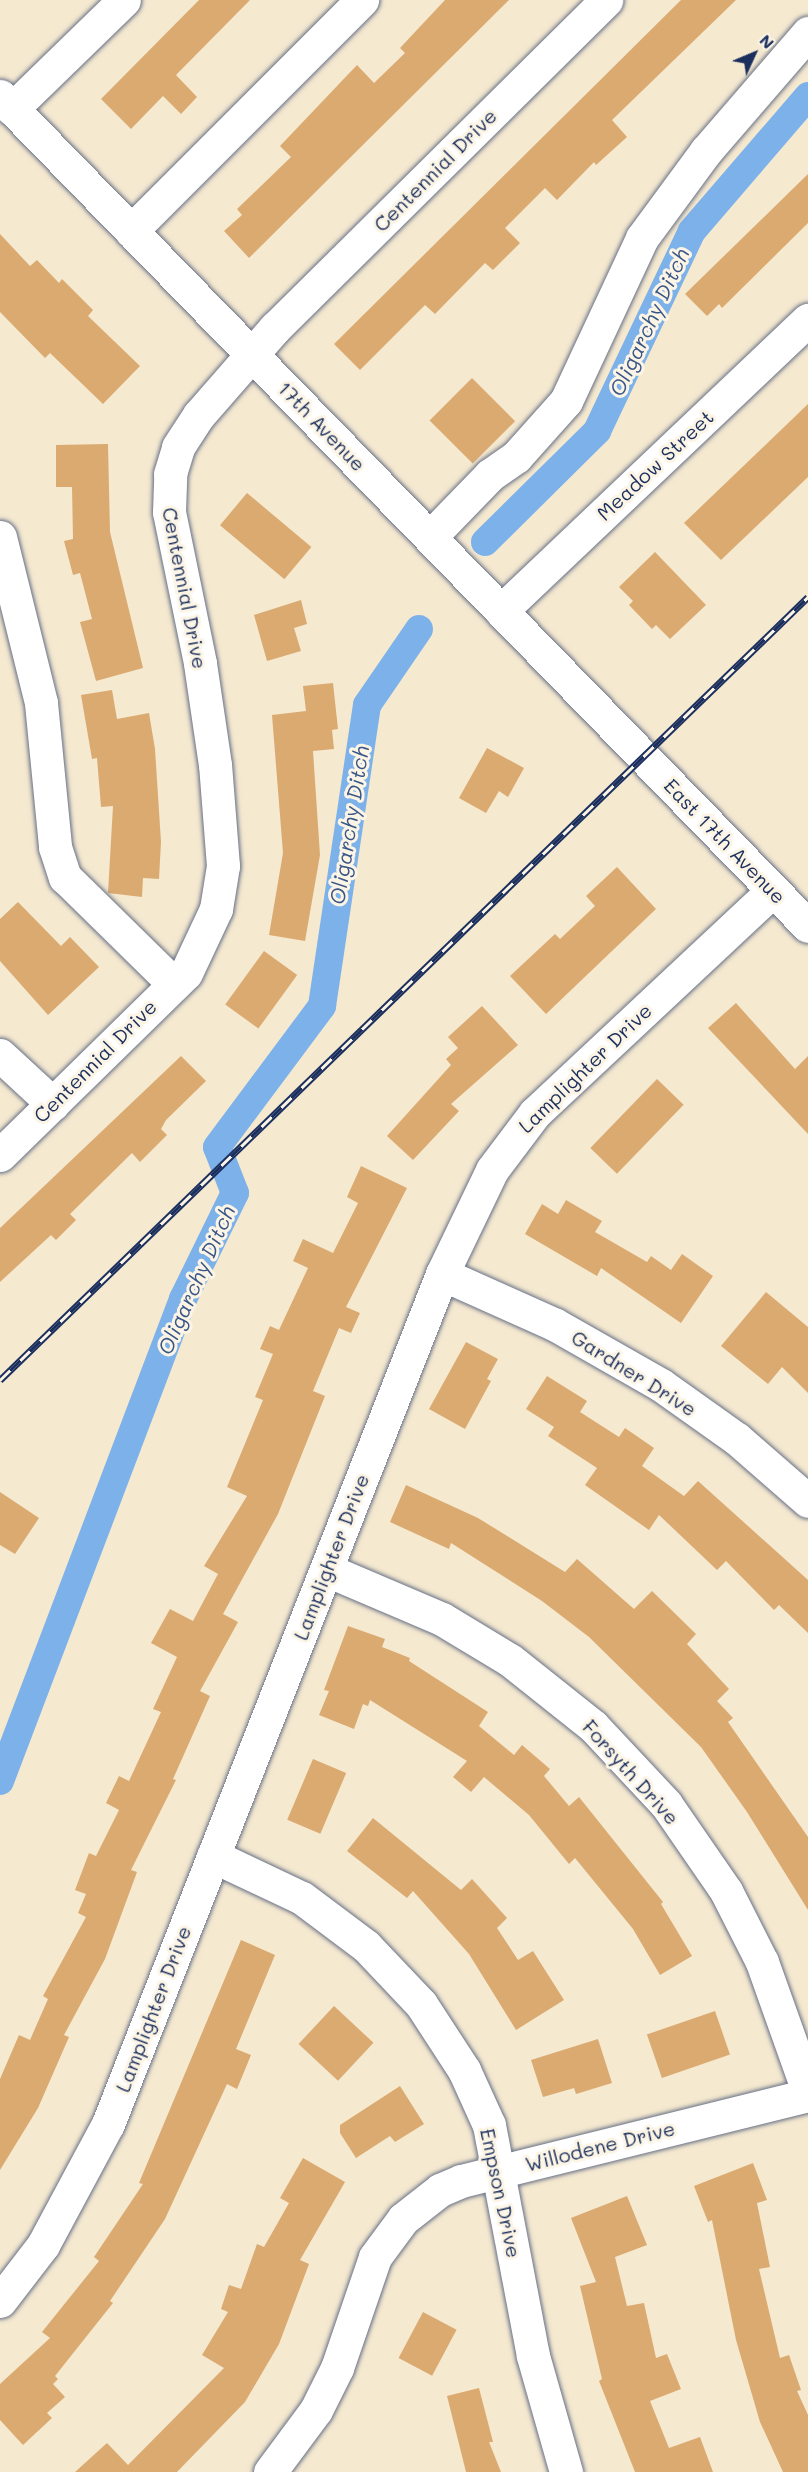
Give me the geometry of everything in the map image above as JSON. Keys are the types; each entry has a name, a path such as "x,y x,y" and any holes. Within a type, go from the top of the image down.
{"street":[{"path":"6,103 124,0"},
{"path":"131,231 362,0"},
{"name":"Centennial Drive","path":"0,1155 186,973 206,935 216,909 223,867 215,765 200,663 169,513 170,474 178,447 199,415 252,353 606,0"},
{"path":"429,537 490,475 516,458 567,401 642,238 706,151 808,33"},
{"name":"17th Avenue","path":"6,103 643,757"},
{"name":"Meadow Street","path":"501,610 808,320"},
{"path":"0,537 40,703 55,847 65,878 174,984"},
{"name":"East 17th Avenue","path":"643,757 808,926"},
{"name":"Lamplighter Drive","path":"0,2301 43,2245 89,2166 327,1570 442,1274 492,1170 516,1134 772,890"},
{"path":"0,1055 53,1104"},
{"name":"Gardner Drive","path":"442,1274 554,1324 661,1385 737,1439 808,1501"},
{"name":"Forsyth Drive","path":"327,1570 442,1619 510,1660 593,1726 658,1795 726,1891 762,1962 808,2093"},
{"name":"Empson Drive","path":"213,1856 302,1898 366,1946 421,2004 464,2070 489,2125 532,2356 566,2472"},
{"name":"Willodene Drive","path":"270,2472 316,2410 337,2368 375,2257 403,2219 440,2190 499,2172 808,2093"}],"building":[{"path":"199,0 250,0 176,75 197,97 181,114 163,96 131,129 101,99"},
{"path":"445,0 509,0 249,258 224,231 242,215 237,209 291,157 280,146 357,65 374,83 405,53 400,48"},
{"path":"681,0 736,0 612,120 627,137 596,165 594,162 557,200 545,188 505,228 520,243 493,270 485,263 435,314 425,305 360,370 334,344"},
{"path":"808,174 808,223 722,308 719,304 707,316 685,294"},
{"path":"0,234 30,266 37,260 59,283 62,279 93,310 88,316 140,366 103,404 50,353 45,358 0,312"},
{"path":"472,378 515,421 473,464 430,420"},
{"path":"808,404 808,477 721,560 684,523"},
{"path":"108,444 110,532 143,668 96,681 80,622 92,619 80,573 73,575 64,541 73,539 72,487 56,487 56,445"},
{"path":"247,493 311,547 284,579 220,525"},
{"path":"655,552 706,605 670,639 656,625 652,629 629,605 633,601 619,587"},
{"path":"301,600 307,624 294,628 301,651 267,661 254,615"},
{"path":"333,683 338,729 332,730 334,749 313,751 320,855 305,941 269,935 283,853 272,715 306,711 303,686"},
{"path":"112,690 117,719 149,713 155,749 161,842 159,879 143,878 142,897 108,893 113,806 101,807 97,758 92,759 81,695"},
{"path":"487,748 524,768 508,797 499,791 486,813 459,798"},
{"path":"617,867 656,909 546,1014 510,976 555,934 560,939 595,906 586,896"},
{"path":"18,902 61,946 70,937 99,967 48,1015 0,961 0,919"},
{"path":"264,951 297,975 258,1028 225,1004"},
{"path":"736,1003 795,1069 808,1056 808,1134 708,1028"},
{"path":"482,1006 518,1045 451,1104 459,1111 413,1160 387,1136 451,1065 446,1059 458,1048 448,1037"},
{"path":"181,1056 206,1081 166,1120 161,1129 167,1135 140,1162 132,1153 70,1214 76,1220 56,1240 51,1235 0,1282 0,1228"},
{"path":"657,1079 684,1105 617,1174 590,1148"},
{"path":"361,1166 407,1188 346,1307 360,1313 351,1333 339,1328 313,1391 325,1396 278,1514 223,1614 238,1622 200,1691 210,1696 173,1779 176,1780 131,1870 137,1872 105,1959 64,2035 69,2037 38,2108 0,2170 0,2079 19,2035 30,2040 48,1999 43,1996 86,1917 78,1913 86,1894 75,1890 89,1853 96,1856 119,1810 106,1803 119,1776 129,1781 161,1712 153,1709 177,1657 151,1643 170,1609 193,1621 218,1574 204,1566 247,1496 227,1487 263,1400 255,1397 273,1354 260,1349 270,1326 279,1330 308,1268 293,1261 303,1239 333,1253 358,1203 347,1197"},
{"path":"566,1200 602,1221 595,1232 647,1262 651,1256 671,1270 682,1254 713,1276 681,1323 601,1268 597,1276 525,1234 542,1204 558,1214"},
{"path":"766,1292 808,1327 808,1393 782,1367 768,1384 721,1346"},
{"path":"466,1342 498,1359 487,1379 491,1381 465,1429 429,1409"},
{"path":"547,1376 587,1401 580,1412 619,1437 625,1428 654,1448 642,1466 684,1496 698,1481 808,1580 808,1633 779,1605 774,1610 726,1561 717,1570 659,1515 649,1530 585,1485 597,1468 548,1436 554,1427 526,1409"},
{"path":"406,1485 478,1518 565,1572 577,1559 634,1609 652,1591 696,1634 687,1644 729,1689 717,1701 733,1718 728,1722 808,1837 808,1910 747,1812 701,1747 589,1637 542,1601 451,1543 449,1549 390,1522"},
{"path":"0,1492 39,1518 15,1554 0,1545"},
{"path":"348,1626 385,1639 382,1647 410,1658 409,1661 488,1712 479,1726 514,1755 522,1745 550,1769 544,1776 569,1806 579,1797 663,1902 661,1904 692,1956 660,1975 633,1929 575,1858 569,1864 529,1815 484,1777 471,1792 453,1777 467,1761 370,1700 368,1706 363,1704 354,1729 319,1715 329,1691 324,1690"},
{"path":"313,1759 346,1773 320,1834 287,1820"},
{"path":"373,1818 461,1890 472,1879 507,1918 497,1928 518,1960 533,1951 564,2000 516,2030 469,1954 413,1891 407,1898 347,1851"},
{"path":"241,1940 275,1955 236,2049 251,2055 237,2089 227,2084 165,2219 110,2301 113,2303 55,2376 58,2379 53,2384 65,2397 47,2413 52,2418 23,2445 0,2420 0,2384 50,2338 42,2332 99,2261 94,2257 143,2184 139,2183"},
{"path":"334,2006 373,2043 338,2081 299,2044"},
{"path":"715,2011 730,2054 662,2078 647,2034"},
{"path":"598,2039 612,2083 576,2094 574,2088 543,2097 531,2060"},
{"path":"400,2086 424,2124 395,2142 390,2136 356,2158 340,2133 340,2125"},
{"path":"303,2158 345,2182 300,2260 309,2264 279,2344 245,2402 177,2472 75,2472 107,2443 128,2465 224,2368 202,2355 228,2312 221,2309 229,2285 241,2289 257,2244 264,2247 289,2203 280,2198"},
{"path":"753,2163 767,2200 757,2203 770,2267 759,2269 780,2358 789,2355 801,2390 797,2391 808,2415 808,2472 783,2472 760,2422 736,2340 712,2220 708,2222 694,2186"},
{"path":"627,2196 647,2245 615,2257 627,2306 644,2303 656,2358 667,2354 681,2389 650,2401 669,2448 700,2437 713,2472 635,2472 599,2381 602,2379 580,2286 596,2282 571,2218"},
{"path":"423,2312 457,2330 432,2376 399,2358"},
{"path":"479,2388 493,2442 489,2442 501,2472 466,2472 447,2396"}],"waterway":[{"name":"Oligarchy Ditch","path":"485,542 597,431 692,231 808,96"},
{"name":"Oligarchy Ditch","path":"0,1781 183,1299 235,1193 217,1147 322,1006 367,705 419,629"}],"railway":[{"path":"0,1380 808,597"}]}
